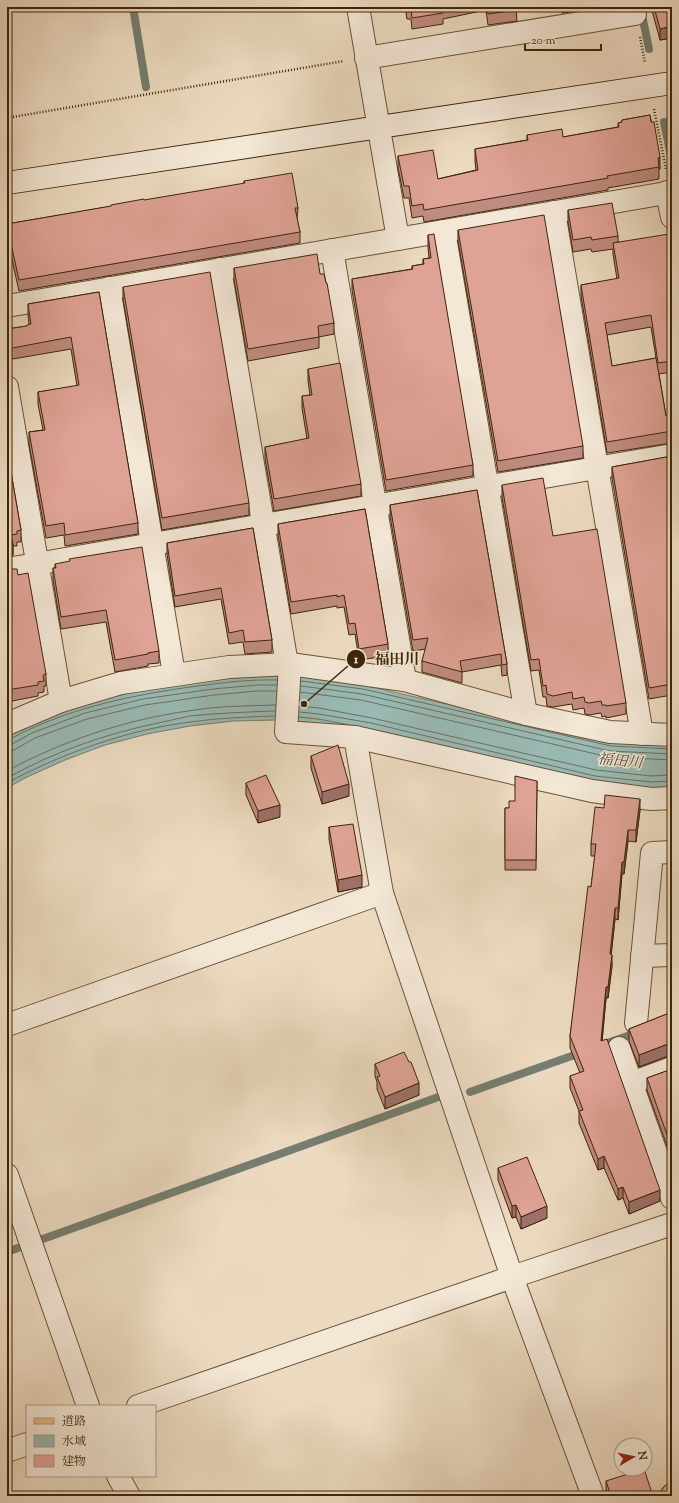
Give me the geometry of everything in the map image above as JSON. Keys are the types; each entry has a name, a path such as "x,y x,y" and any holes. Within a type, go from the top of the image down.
{"street":[{"path":"358,7 398,239"},
{"path":"366,58 635,14"},
{"path":"7,182 672,83"},
{"path":"7,306 670,192 672,217"},
{"path":"554,212 642,734"},
{"path":"444,231 526,714"},
{"path":"332,250 405,680"},
{"path":"220,270 289,667 286,732 355,737 592,791 651,799 672,798"},
{"path":"109,288 174,674"},
{"path":"7,387 60,701"},
{"path":"7,569 672,455"},
{"path":"7,724 60,701 120,683 229,667 289,667 405,680 526,714 610,732 672,735"},
{"path":"355,737 382,893 512,1277 593,1496"},
{"path":"636,1023 652,854 672,852"},
{"path":"7,1025 382,893"},
{"path":"642,956 672,955"},
{"path":"619,1048 672,1198"},
{"path":"632,1083 672,1068"},
{"path":"7,1175 88,1405"},
{"path":"141,1405 512,1277 672,1224"},
{"path":"7,1451 26,1444"},
{"path":"119,1477 130,1496"}],"path":[{"path":"7,118 366,58"}],"water":[{"path":"257,676 306,677 363,685 612,742 672,745 672,790 593,785 369,732 317,723 277,720 234,721 190,726 147,734 105,745 65,760 7,788 7,737 36,722 66,710 128,693 160,687"}],"building":[{"path":"407,7 448,7 442,8 443,13 412,18 411,8"},
{"path":"487,7 516,7 517,10 488,14"},
{"path":"654,7 672,7 672,26 660,29"},
{"path":"650,115 651,122 654,122 660,157 658,158 659,167 607,176 608,178 424,210 423,204 412,206 409,186 404,186 398,156 433,150 438,179 478,170 475,149 528,140 527,135 562,129 563,137 619,127 618,123 622,122 622,120"},
{"path":"292,173 298,208 295,208 300,232 19,280 7,224 144,199 245,183 244,181"},
{"path":"612,203 618,236 592,240 591,237 573,240 568,210"},
{"path":"544,215 583,446 498,461 458,230"},
{"path":"434,234 473,465 386,480 352,279 413,269 412,266 424,264 423,259 431,258 428,235"},
{"path":"669,234 672,252 672,361 658,363 651,315 605,323 612,366 656,358 666,416 672,415 672,431 607,442 581,285 619,278 613,243"},
{"path":"317,254 320,274 324,274 327,283 334,323 318,326 319,337 248,349 234,268"},
{"path":"210,272 249,503 162,518 123,287"},
{"path":"99,292 138,523 65,535 64,523 46,526 29,432 45,430 38,392 79,385 71,337 7,349 7,329 31,324 28,304"},
{"path":"340,363 361,484 274,499 265,447 309,438 302,396 312,395 308,369"},
{"path":"7,449 21,530 17,531 17,534 11,535 13,544 7,546"},
{"path":"672,456 672,684 649,688 612,467"},
{"path":"543,478 553,536 597,529 626,703 606,706 602,705 601,701 589,703 585,702 584,697 573,699 572,692 553,696 547,694 546,685 543,686 539,659 531,660 502,485"},
{"path":"477,490 507,664 502,665 501,654 460,661 462,672 422,661 428,638 413,640 390,505"},
{"path":"365,509 388,644 359,649 355,623 349,624 344,595 291,602 278,524"},
{"path":"253,528 272,640 245,642 243,630 229,633 221,588 175,596 167,543"},
{"path":"142,547 159,651 115,660 106,610 61,617 53,568 56,568 55,564 70,561 69,559"},
{"path":"7,569 17,569 18,575 28,573 46,674 43,675 44,681 38,682 38,685 7,690"},
{"path":"338,745 349,784 322,792 311,756"},
{"path":"266,775 280,805 258,811 246,783"},
{"path":"515,776 537,781 536,860 505,860 505,808 509,808 509,801 515,801"},
{"path":"605,795 640,799 636,830 628,830 624,862 622,862 618,908 615,908 610,954 612,955 608,987 606,987 601,1041 607,1039 660,1190 629,1202 623,1187 618,1189 604,1156 598,1159 579,1111 583,1110 570,1076 584,1071 570,1036 588,886 591,887 596,844 591,844 595,807 604,808"},
{"path":"353,824 362,875 338,880 329,827"},
{"path":"672,1012 672,1044 668,1044 639,1055 629,1029"},
{"path":"404,1052 409,1062 411,1062 419,1083 385,1097 377,1077 380,1076 375,1064"},
{"path":"672,1069 672,1149 647,1078"},
{"path":"527,1157 547,1206 521,1217 516,1205 512,1206 498,1168"},
{"path":"619,1477 647,1477 653,1496 611,1496 606,1481"}],"waterway":[{"path":"133,7 146,87"},
{"path":"641,10 649,49"},
{"path":"664,122 672,161"},
{"path":"599,1046 639,1032"},
{"path":"470,1092 583,1052"},
{"path":"40,1240 444,1095 443,1091"},
{"path":"7,1252 23,1246"}],"place":[{"name":"福田川","path":"304,704"}]}
